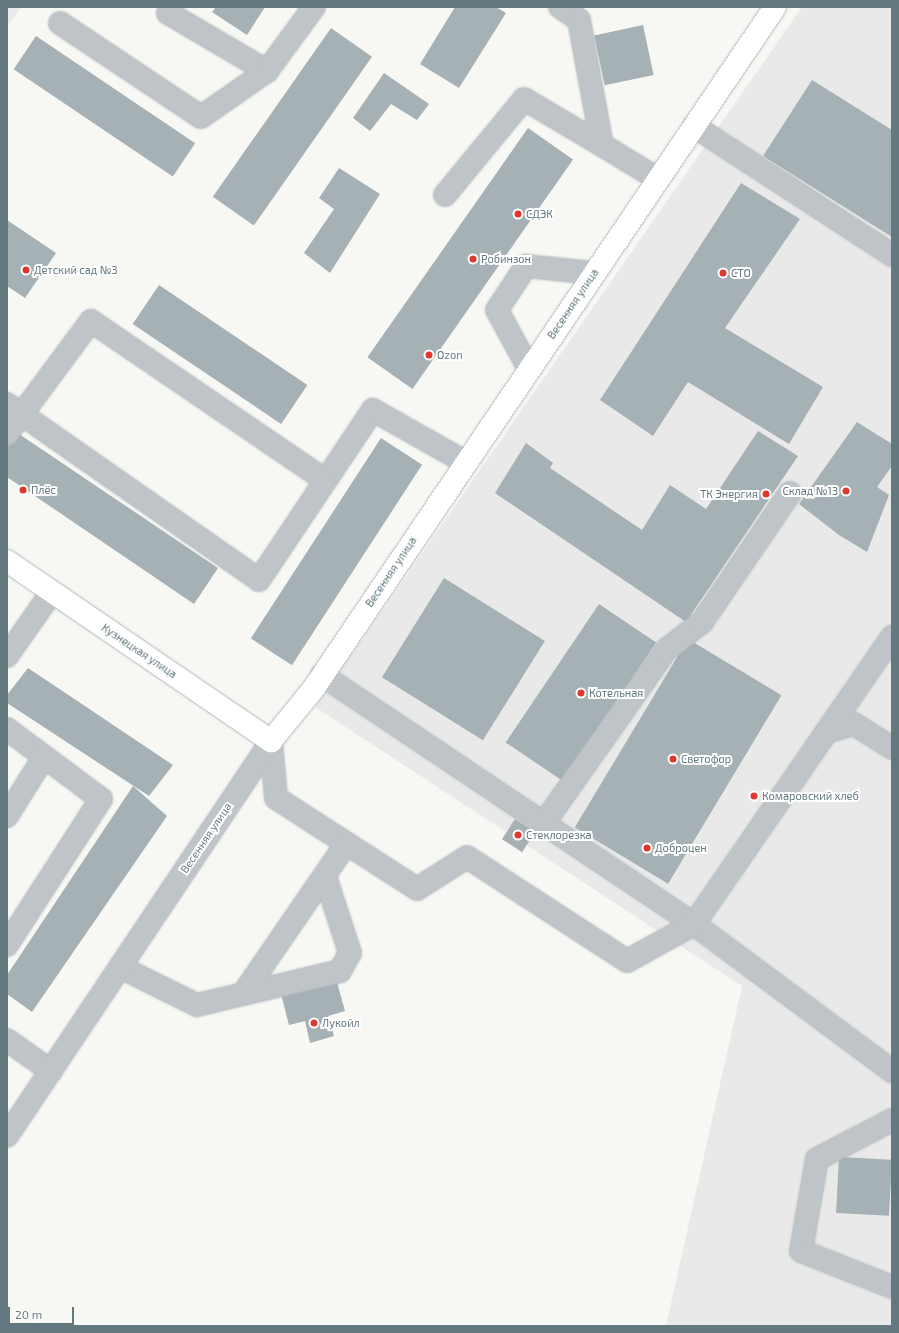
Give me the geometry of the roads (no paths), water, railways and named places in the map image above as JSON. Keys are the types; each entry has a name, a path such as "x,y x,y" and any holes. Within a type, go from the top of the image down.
{"main road":[{"name":"Весенняя улица","path":"271,741 322,675 593,273 775,7"},
{"name":"Кузнецкая улица","path":"7,561 271,741"}],"street":[{"path":"172,7 168,13 267,70"},
{"path":"60,23 201,116 267,70 314,7"},
{"path":"560,7 579,20 602,145"},
{"path":"445,195 524,99 658,179"},
{"path":"694,126 892,255"},
{"path":"529,368 497,310 526,266 593,273"},
{"path":"7,434 14,409 91,321 326,480"},
{"path":"14,409 259,580 373,410 465,462"},
{"path":"544,823 666,650 702,622 790,493"},
{"path":"7,656 52,592"},
{"path":"271,741 276,798 417,889 467,857 627,961 694,924 892,637"},
{"path":"322,675 694,924 892,1071"},
{"path":"826,732 854,724 892,748"},
{"path":"7,729 101,799 7,945"},
{"name":"Весенняя улица","path":"7,1136 271,741"},
{"path":"7,816 44,757"},
{"path":"243,994 346,844"},
{"path":"120,967 197,1005 340,971 350,953 325,876"},
{"path":"7,1040 50,1071"},
{"path":"892,1120 817,1159 801,1251 892,1286"}],"place":[{"name":"СДЭК","path":"518,214"},
{"name":"Робинзон","path":"473,259"},
{"name":"Детский сад №3","path":"26,270"},
{"name":"СТО","path":"723,273"},
{"name":"Ozon","path":"429,355"},
{"name":"Плёс","path":"23,490"},
{"name":"Склад №13","path":"846,491"},
{"name":"ТК Энергия","path":"766,494"},
{"name":"Котельная","path":"581,693"},
{"name":"Светофор","path":"673,759"},
{"name":"Комаровский хлеб","path":"754,796"},
{"name":"Стеклорезка","path":"518,835"},
{"name":"Доброцен","path":"647,848"},
{"name":"Лукойл","path":"314,1023"}]}
